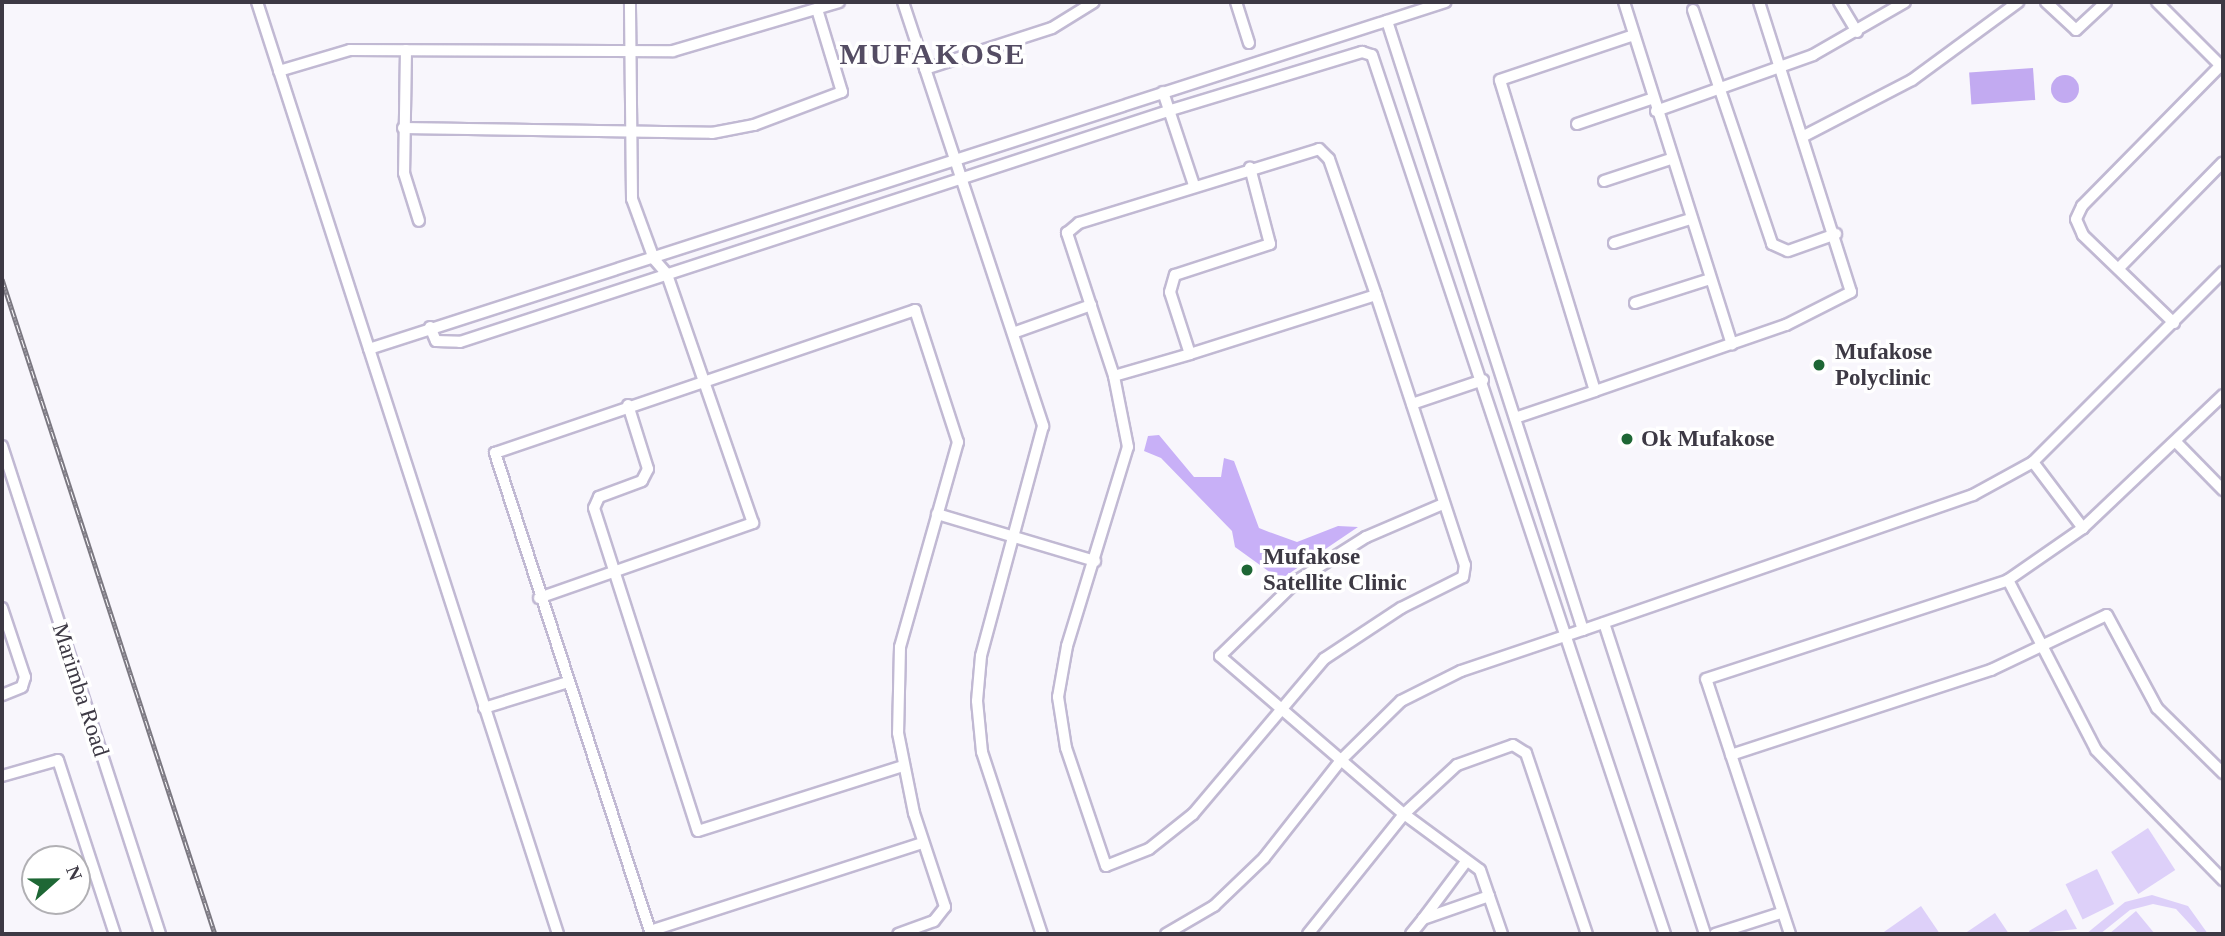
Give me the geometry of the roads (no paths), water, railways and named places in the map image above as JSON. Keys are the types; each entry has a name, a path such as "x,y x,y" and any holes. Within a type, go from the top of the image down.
{"street":[{"path":"257,2 558,934"},
{"path":"539,598 752,527 667,274 654,259 630,188 630,2"},
{"path":"279,71 341,51 673,51 839,2"},
{"path":"903,2 1044,434 981,656 978,725 1042,934"},
{"path":"925,69 1052,28 1094,2"},
{"path":"1236,2 1249,43"},
{"path":"369,349 430,327 654,259 1445,2"},
{"path":"1624,2 1651,99 1732,344"},
{"path":"1515,418 1732,344 1847,298 1852,286 1806,135 1759,2"},
{"path":"1839,2 1857,32"},
{"path":"1656,111 1783,65 1857,32 1905,2"},
{"path":"1806,135 1912,80 2018,2"},
{"path":"2046,2 2076,30 2106,2"},
{"path":"2157,2 2223,65 2078,212 2083,235 2174,323"},
{"path":"403,128 712,133 836,98 843,83 817,9"},
{"path":"1693,10 1772,244 1788,251 1836,234"},
{"path":"1387,21 1583,630"},
{"path":"1595,391 1500,80 1634,35"},
{"path":"406,50 404,173 419,221"},
{"path":"430,327 436,341 451,345 1171,110 1362,52 1372,55 1569,635 1665,934"},
{"path":"1163,92 1194,185"},
{"path":"1577,124 1651,99"},
{"path":"1313,148 1327,154 1465,565 1459,583 1353,637 1279,708 1193,814 1149,849 1106,866 1066,748 1058,697 1067,646 1128,447 1114,376 1067,239 1070,229 1250,168 1313,148"},
{"path":"1604,181 1671,159"},
{"path":"2119,268 2223,162"},
{"path":"1190,354 1170,282 1270,244 1250,168"},
{"path":"1614,243 1690,219"},
{"path":"1166,934 1214,906 1264,858 1341,760 1401,701 1429,685 1973,495 2033,462 2223,272"},
{"path":"1635,303 1710,279"},
{"path":"1114,376 1376,295"},
{"path":"1013,333 1091,305"},
{"path":"898,934 934,921 946,907 923,843 903,766 900,647 958,435 915,310 703,379 495,453 565,683 650,933 923,843"},
{"path":"1412,404 1483,380"},
{"path":"1790,934 1780,913 1731,755 1705,684 1710,676 2008,580 2082,528 2177,443 2223,395"},
{"path":"628,405 648,469 642,481 599,497 594,508 698,831 903,766"},
{"path":"2177,443 2223,490"},
{"name":"Marimba Road","path":"2,446 160,934"},
{"path":"2033,462 2082,528"},
{"path":"1443,504 1366,537 1298,580 1220,656 1404,814 1465,863 1480,870 1502,934"},
{"path":"937,514 1014,540 1095,561"},
{"path":"2008,580 2101,757 2223,880"},
{"path":"2,610 25,677 22,687 2,695"},
{"path":"1731,755 1991,670 2111,617 2157,708 2223,773"},
{"path":"1604,623 1705,934"},
{"path":"484,708 565,683"},
{"path":"1308,934 1404,814 1457,765 1513,745 1526,753 1587,934"},
{"path":"2,776 58,760 115,934"},
{"path":"1411,934 1465,863"},
{"path":"1423,919 1489,896"},
{"path":"1716,934 1780,913"}],"railway":[{"path":"2,279 215,934"}],"place":[{"name":"Mufakose Polyclinic","path":"1819,365"},
{"name":"Ok Mufakose","path":"1627,439"},
{"name":"Mufakose Satellite Clinic","path":"1247,570"}],"district":[{"name":"MUFAKOSE","path":"933,54"}]}
